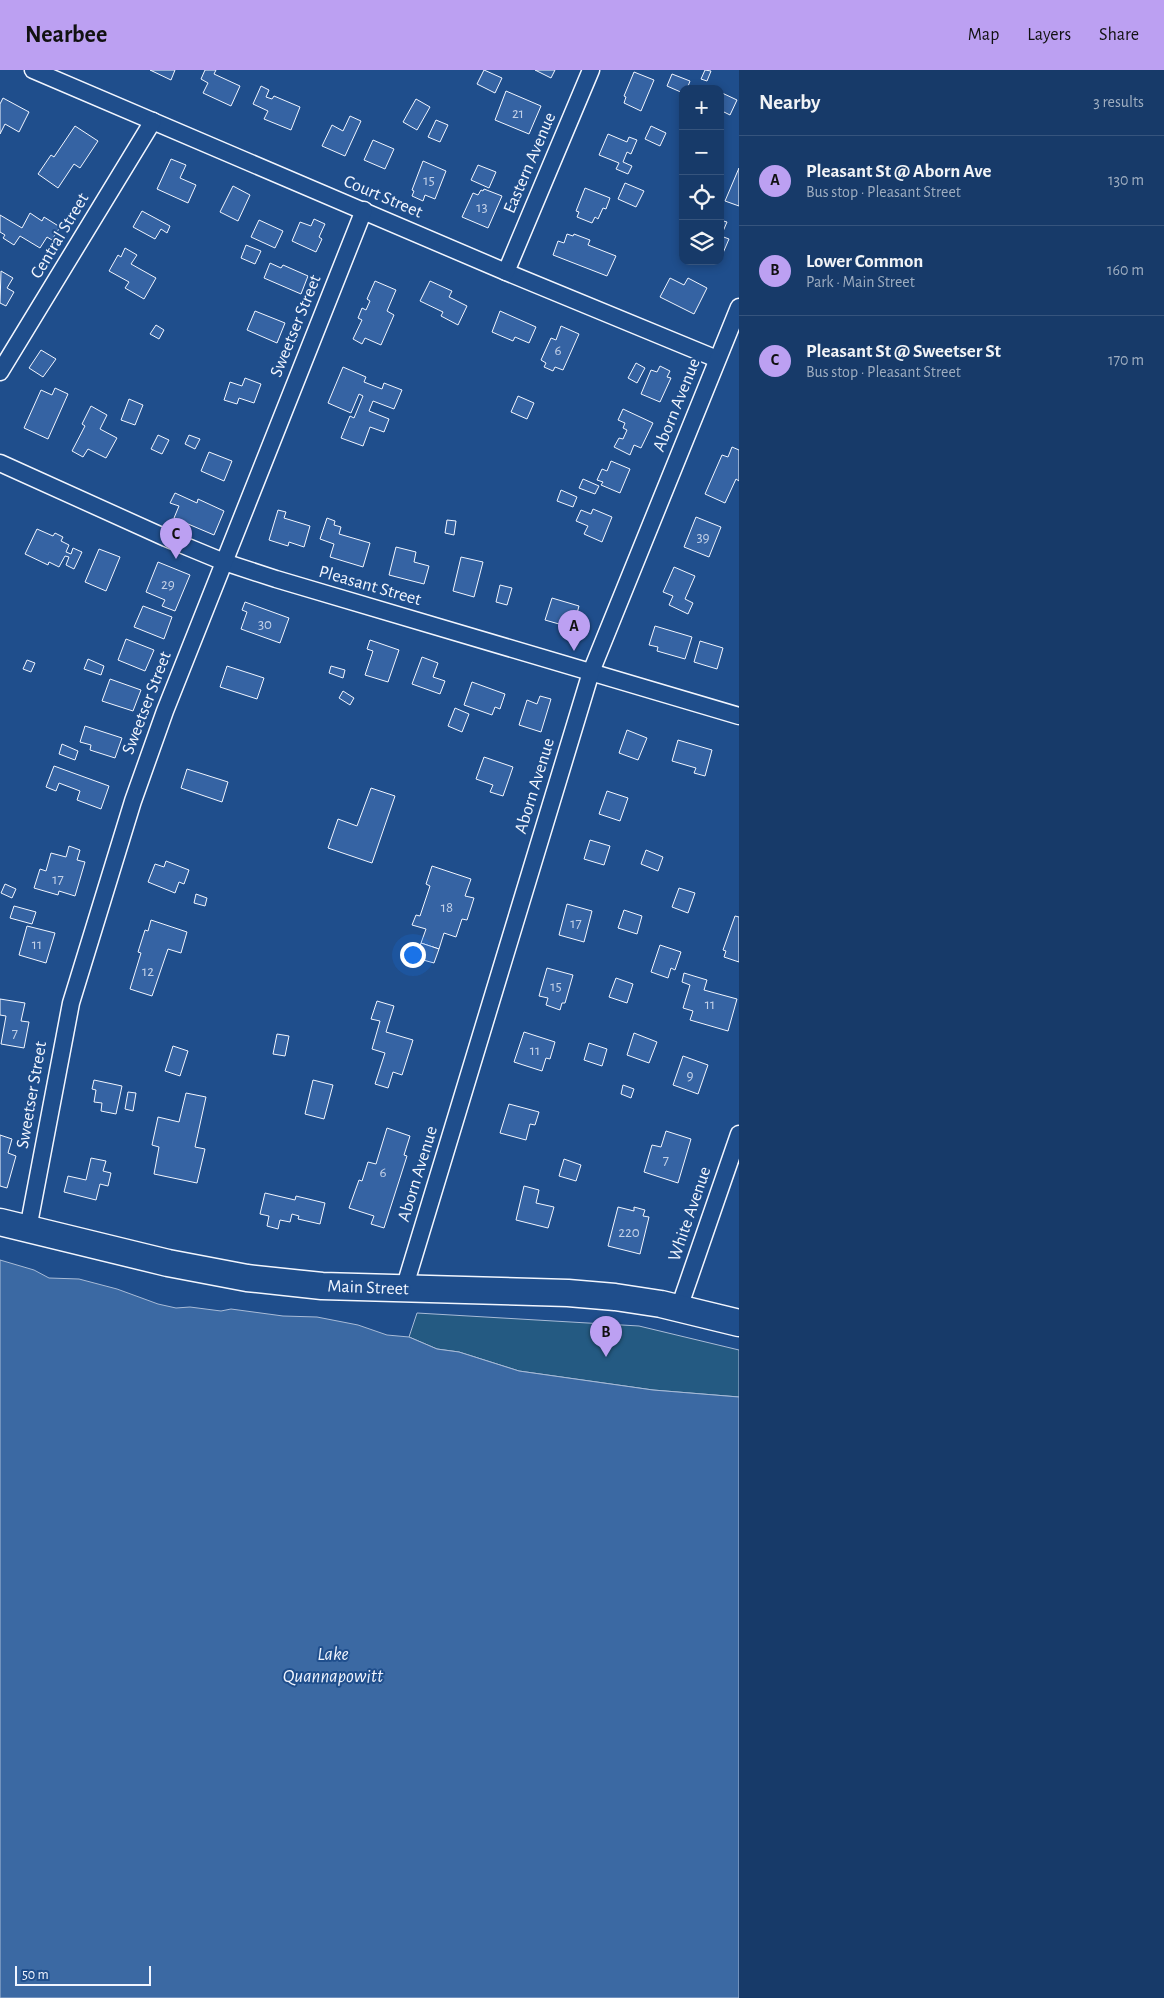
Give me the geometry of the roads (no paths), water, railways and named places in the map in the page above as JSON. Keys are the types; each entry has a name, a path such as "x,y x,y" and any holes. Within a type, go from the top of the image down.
{"main road":[{"name":"Main Street","path":"0,1222 168,1263 222,1274 322,1286 584,1294 642,1300 739,1323"}],"street":[{"name":"Court Street","path":"33,70 506,272 717,359"},
{"name":"Eastern Avenue","path":"506,272 591,70"},
{"name":"Central Street","path":"0,372 153,121"},
{"name":"Sweetser Street","path":"28,1229 64,1030 78,976 148,756 364,210"},
{"name":"Aborn Avenue","path":"404,1290 591,672 739,307"},
{"name":"Pleasant Street","path":"0,464 224,562 739,716"},
{"name":"White Avenue","path":"679,1308 739,1134"}],"water":[{"name":"Lake Quannapowitt","path":"0,1260 34,1270 49,1278 79,1279 176,1308 190,1307 221,1311 231,1309 283,1316 317,1317 358,1325 387,1335 409,1337 437,1349 459,1352 519,1371 653,1390 739,1397 739,1998 0,1998"}],"place":[{"name":"Pleasant St @ Sweetser St","path":"176,559"},
{"name":"Pleasant St @ Aborn Ave","path":"574,651"},
{"name":"Lower Common","path":"606,1357"}]}
